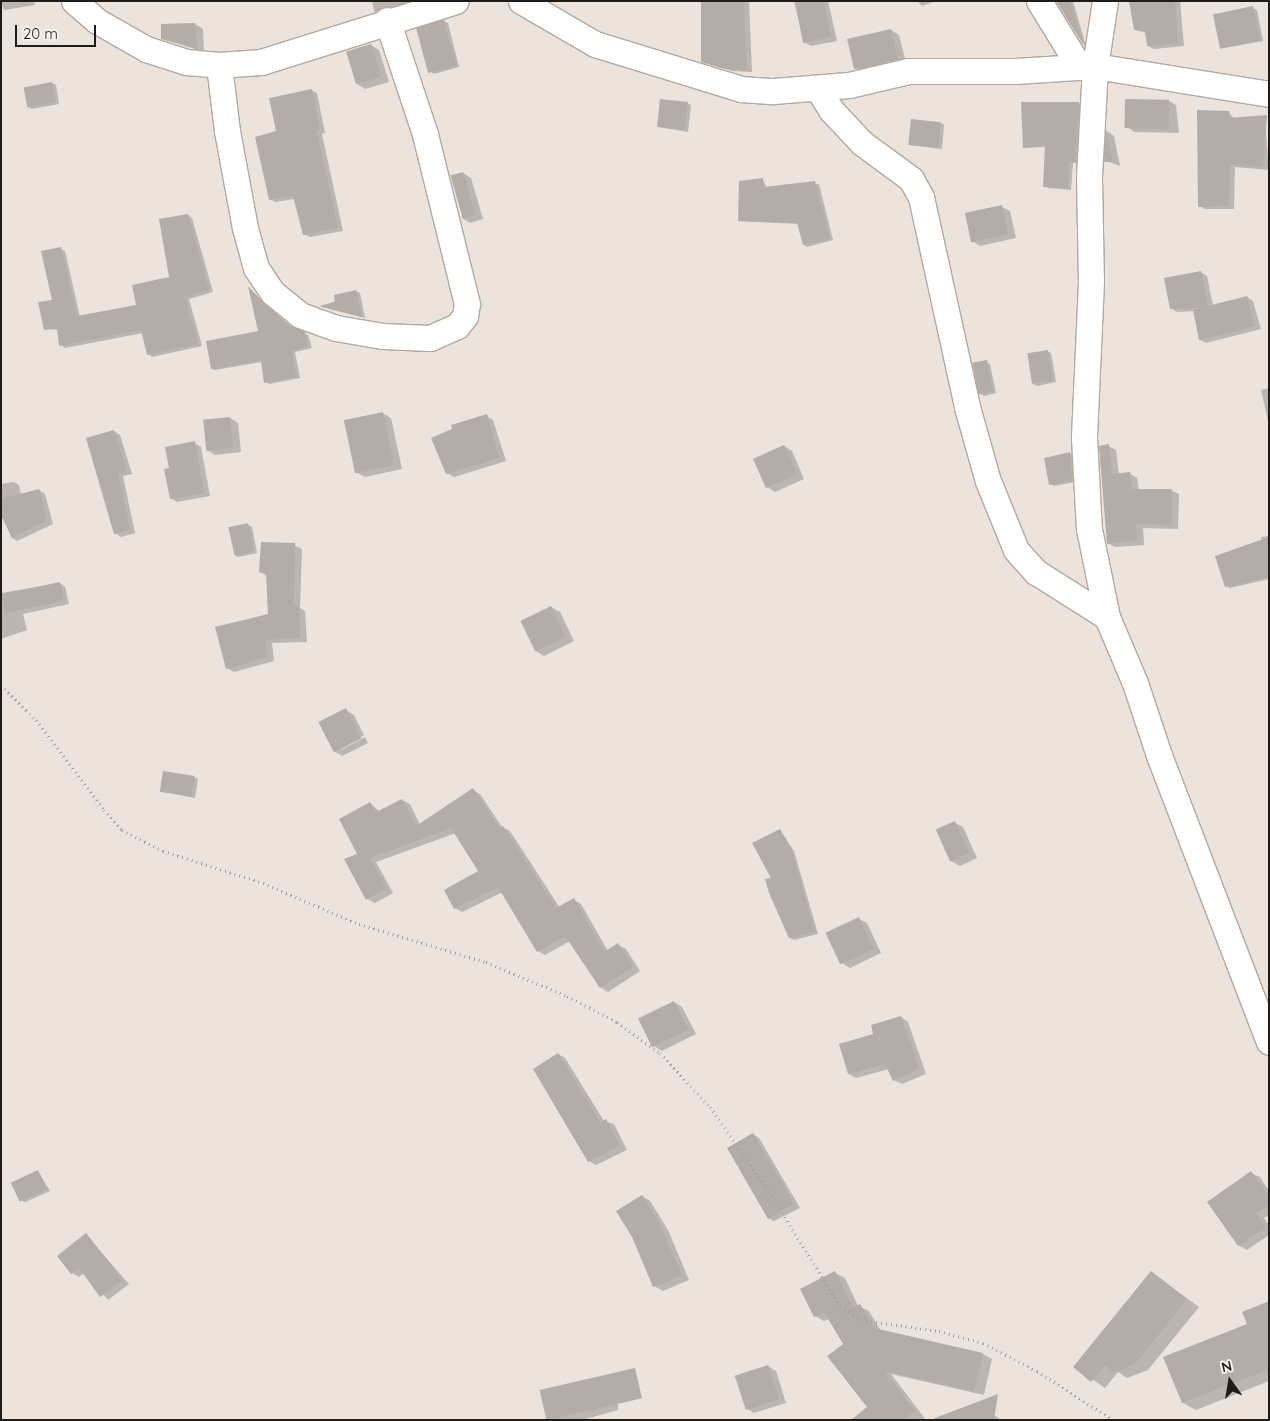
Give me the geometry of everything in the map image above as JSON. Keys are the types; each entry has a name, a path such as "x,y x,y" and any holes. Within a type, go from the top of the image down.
{"street":[{"path":"74,1 96,21 146,49 186,62 219,65 261,62 388,20 456,1"},
{"path":"521,1 595,44 741,89 818,88 849,85 908,71 1087,66 1269,94"},
{"path":"1039,1 1087,66"},
{"path":"1105,1 1087,66 1091,282 1084,438 1089,529 1107,617 1136,683 1160,758 1269,1042"},
{"path":"219,65 245,228 256,268 273,293 300,315 336,328 383,336 430,338 457,326 465,316 468,304 425,134 388,20"},
{"path":"818,88 831,110 862,143 911,179 921,197 967,407 988,481 1016,550 1036,572 1107,617"}],"path":[{"path":"1,685 36,720 104,810 122,830 163,851 263,883 359,924 486,962 567,996 617,1022 660,1053 710,1107 766,1187 840,1306 861,1320 939,1331 983,1342 1037,1372 1113,1420"}],"building":[{"path":"701,1 744,1 746,70 725,69 701,62"},
{"path":"795,1 824,1 831,37 803,43"},
{"path":"1056,1 1070,1 1084,46"},
{"path":"1129,1 1175,1 1178,43 1147,46 1145,31 1134,30"},
{"path":"1253,6 1260,40 1220,49 1213,15"},
{"path":"444,20 456,65 428,73 416,28"},
{"path":"195,23 197,49 161,39 161,24"},
{"path":"891,29 898,59 854,69 847,39"},
{"path":"371,44 381,77 356,84 346,52"},
{"path":"52,82 56,102 27,107 24,88"},
{"path":"312,89 320,130 317,131 338,228 303,235 293,196 269,200 255,137 276,131 269,98"},
{"path":"660,99 688,102 685,130 657,127"},
{"path":"1125,99 1169,100 1168,129 1124,128"},
{"path":"1021,102 1079,102 1075,162 1069,162 1068,188 1043,187 1045,145 1023,148"},
{"path":"1197,110 1229,111 1229,118 1267,115 1263,167 1230,165 1229,206 1198,207"},
{"path":"911,119 941,122 938,148 908,145"},
{"path":"1106,129 1113,162 1104,162"},
{"path":"463,172 475,215 463,219 451,176"},
{"path":"763,178 764,187 815,181 830,239 803,245 797,223 738,221 739,181"},
{"path":"1002,205 1008,234 971,242 965,213"},
{"path":"188,214 209,290 185,297 198,344 147,355 141,330 59,346 57,328 44,330 38,302 52,300 41,251 61,247 77,316 136,305 132,285 169,277 159,219"},
{"path":"1201,271 1208,306 1247,296 1255,326 1199,340 1193,310 1201,308 1170,309 1164,278"},
{"path":"248,286 264,304 291,326 305,332 308,346 292,350 296,377 264,383 261,360 211,369 206,341 258,331"},
{"path":"356,290 362,317 319,306 335,302 334,295"},
{"path":"1048,350 1053,381 1032,384 1027,353"},
{"path":"987,360 993,391 978,394 972,363"},
{"path":"383,412 394,465 355,473 344,420"},
{"path":"487,414 499,458 446,474 431,438 452,429 451,425"},
{"path":"230,417 233,448 206,451 203,420"},
{"path":"114,430 127,471 118,473 130,530 114,534 86,438"},
{"path":"195,441 204,493 170,499 164,469 169,468 165,447"},
{"path":"1109,444 1112,474 1130,472 1132,489 1172,489 1172,525 1136,524 1137,541 1107,544 1099,446"},
{"path":"784,445 797,474 766,488 753,459"},
{"path":"1070,452 1072,480 1049,485 1044,458"},
{"path":"39,489 47,520 12,538 1,515 1,499"},
{"path":"248,523 254,551 234,556 228,527"},
{"path":"1269,537 1269,577 1225,587 1215,556"},
{"path":"261,542 295,543 294,606 299,606 300,638 265,640 267,657 226,669 215,627 268,614 266,573 259,572"},
{"path":"60,582 64,601 5,613 1,594"},
{"path":"551,606 566,637 535,651 520,621"},
{"path":"346,708 361,738 334,752 318,722"},
{"path":"163,771 195,776 191,797 160,792"},
{"path":"473,788 499,828 503,826 556,908 574,898 604,952 618,943 633,967 600,988 565,936 537,952 498,887 454,909 444,890 478,871 451,828 370,858 386,888 366,900 344,859 357,854 339,819 370,802 376,812 402,799 416,826"},
{"path":"955,821 969,853 950,862 936,830"},
{"path":"780,829 791,848 815,932 789,938 769,893 765,879 771,878 752,843"},
{"path":"859,917 874,949 840,964 825,933"},
{"path":"674,1001 688,1030 652,1047 638,1019"},
{"path":"901,1016 919,1069 893,1081 885,1064 848,1074 839,1044 873,1034 871,1025"},
{"path":"558,1053 600,1122 606,1119 620,1146 588,1162 533,1069"},
{"path":"753,1133 794,1204 768,1219 727,1148"},
{"path":"38,1170 47,1189 20,1202 11,1183"},
{"path":"1251,1171 1269,1196 1269,1205 1256,1213 1266,1227 1238,1246 1207,1202"},
{"path":"642,1195 660,1224 682,1276 653,1287 632,1237 616,1211"},
{"path":"86,1233 123,1280 100,1297 79,1268 71,1274 57,1256"},
{"path":"835,1271 853,1308 860,1304 874,1328 983,1353 974,1391 884,1371 915,1411 903,1420 851,1420 867,1407 827,1356 843,1344 824,1312 814,1317 800,1289"},
{"path":"1151,1271 1187,1299 1135,1364 1114,1372 1105,1365 1091,1382 1073,1367"},
{"path":"1269,1301 1269,1374 1267,1370 1182,1403 1163,1357 1247,1324 1242,1312"},
{"path":"768,1365 779,1399 746,1410 735,1376"},
{"path":"635,1368 642,1398 546,1420 540,1390"},
{"path":"998,1394 994,1420 935,1420 935,1418"}]}
